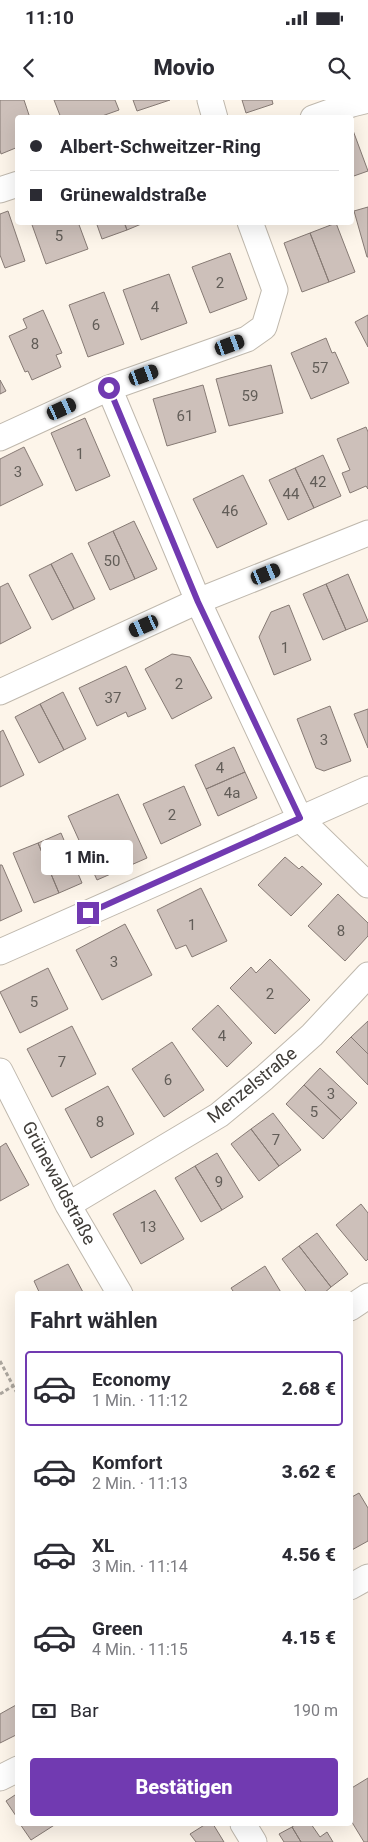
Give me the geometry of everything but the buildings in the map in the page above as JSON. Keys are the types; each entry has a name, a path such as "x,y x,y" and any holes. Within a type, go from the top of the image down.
{"street":[{"path":"210,100 214,115"},
{"path":"322,115 360,102"},
{"path":"0,190 15,185"},
{"path":"0,438 109,388 247,339 264,327 275,290 251,225"},
{"path":"109,388 198,602 300,818 368,885"},
{"path":"0,692 198,602 368,533"},
{"path":"0,952 368,789"},
{"name":"Menzelstraße","path":"68,1205 220,1115 312,1035 368,974"},
{"name":"Grünewaldstraße","path":"0,1072 68,1205 118,1291"},
{"path":"353,1306 368,1296"},
{"path":"353,1585 368,1577"},
{"path":"0,1778 15,1770"},
{"path":"244,1826 254,1842"}],"path":[{"path":"0,1361 15,1390"},
{"path":"0,1394 13,1386"}],"route":[{"path":"88,913 300,818 198,602 109,388"}]}
